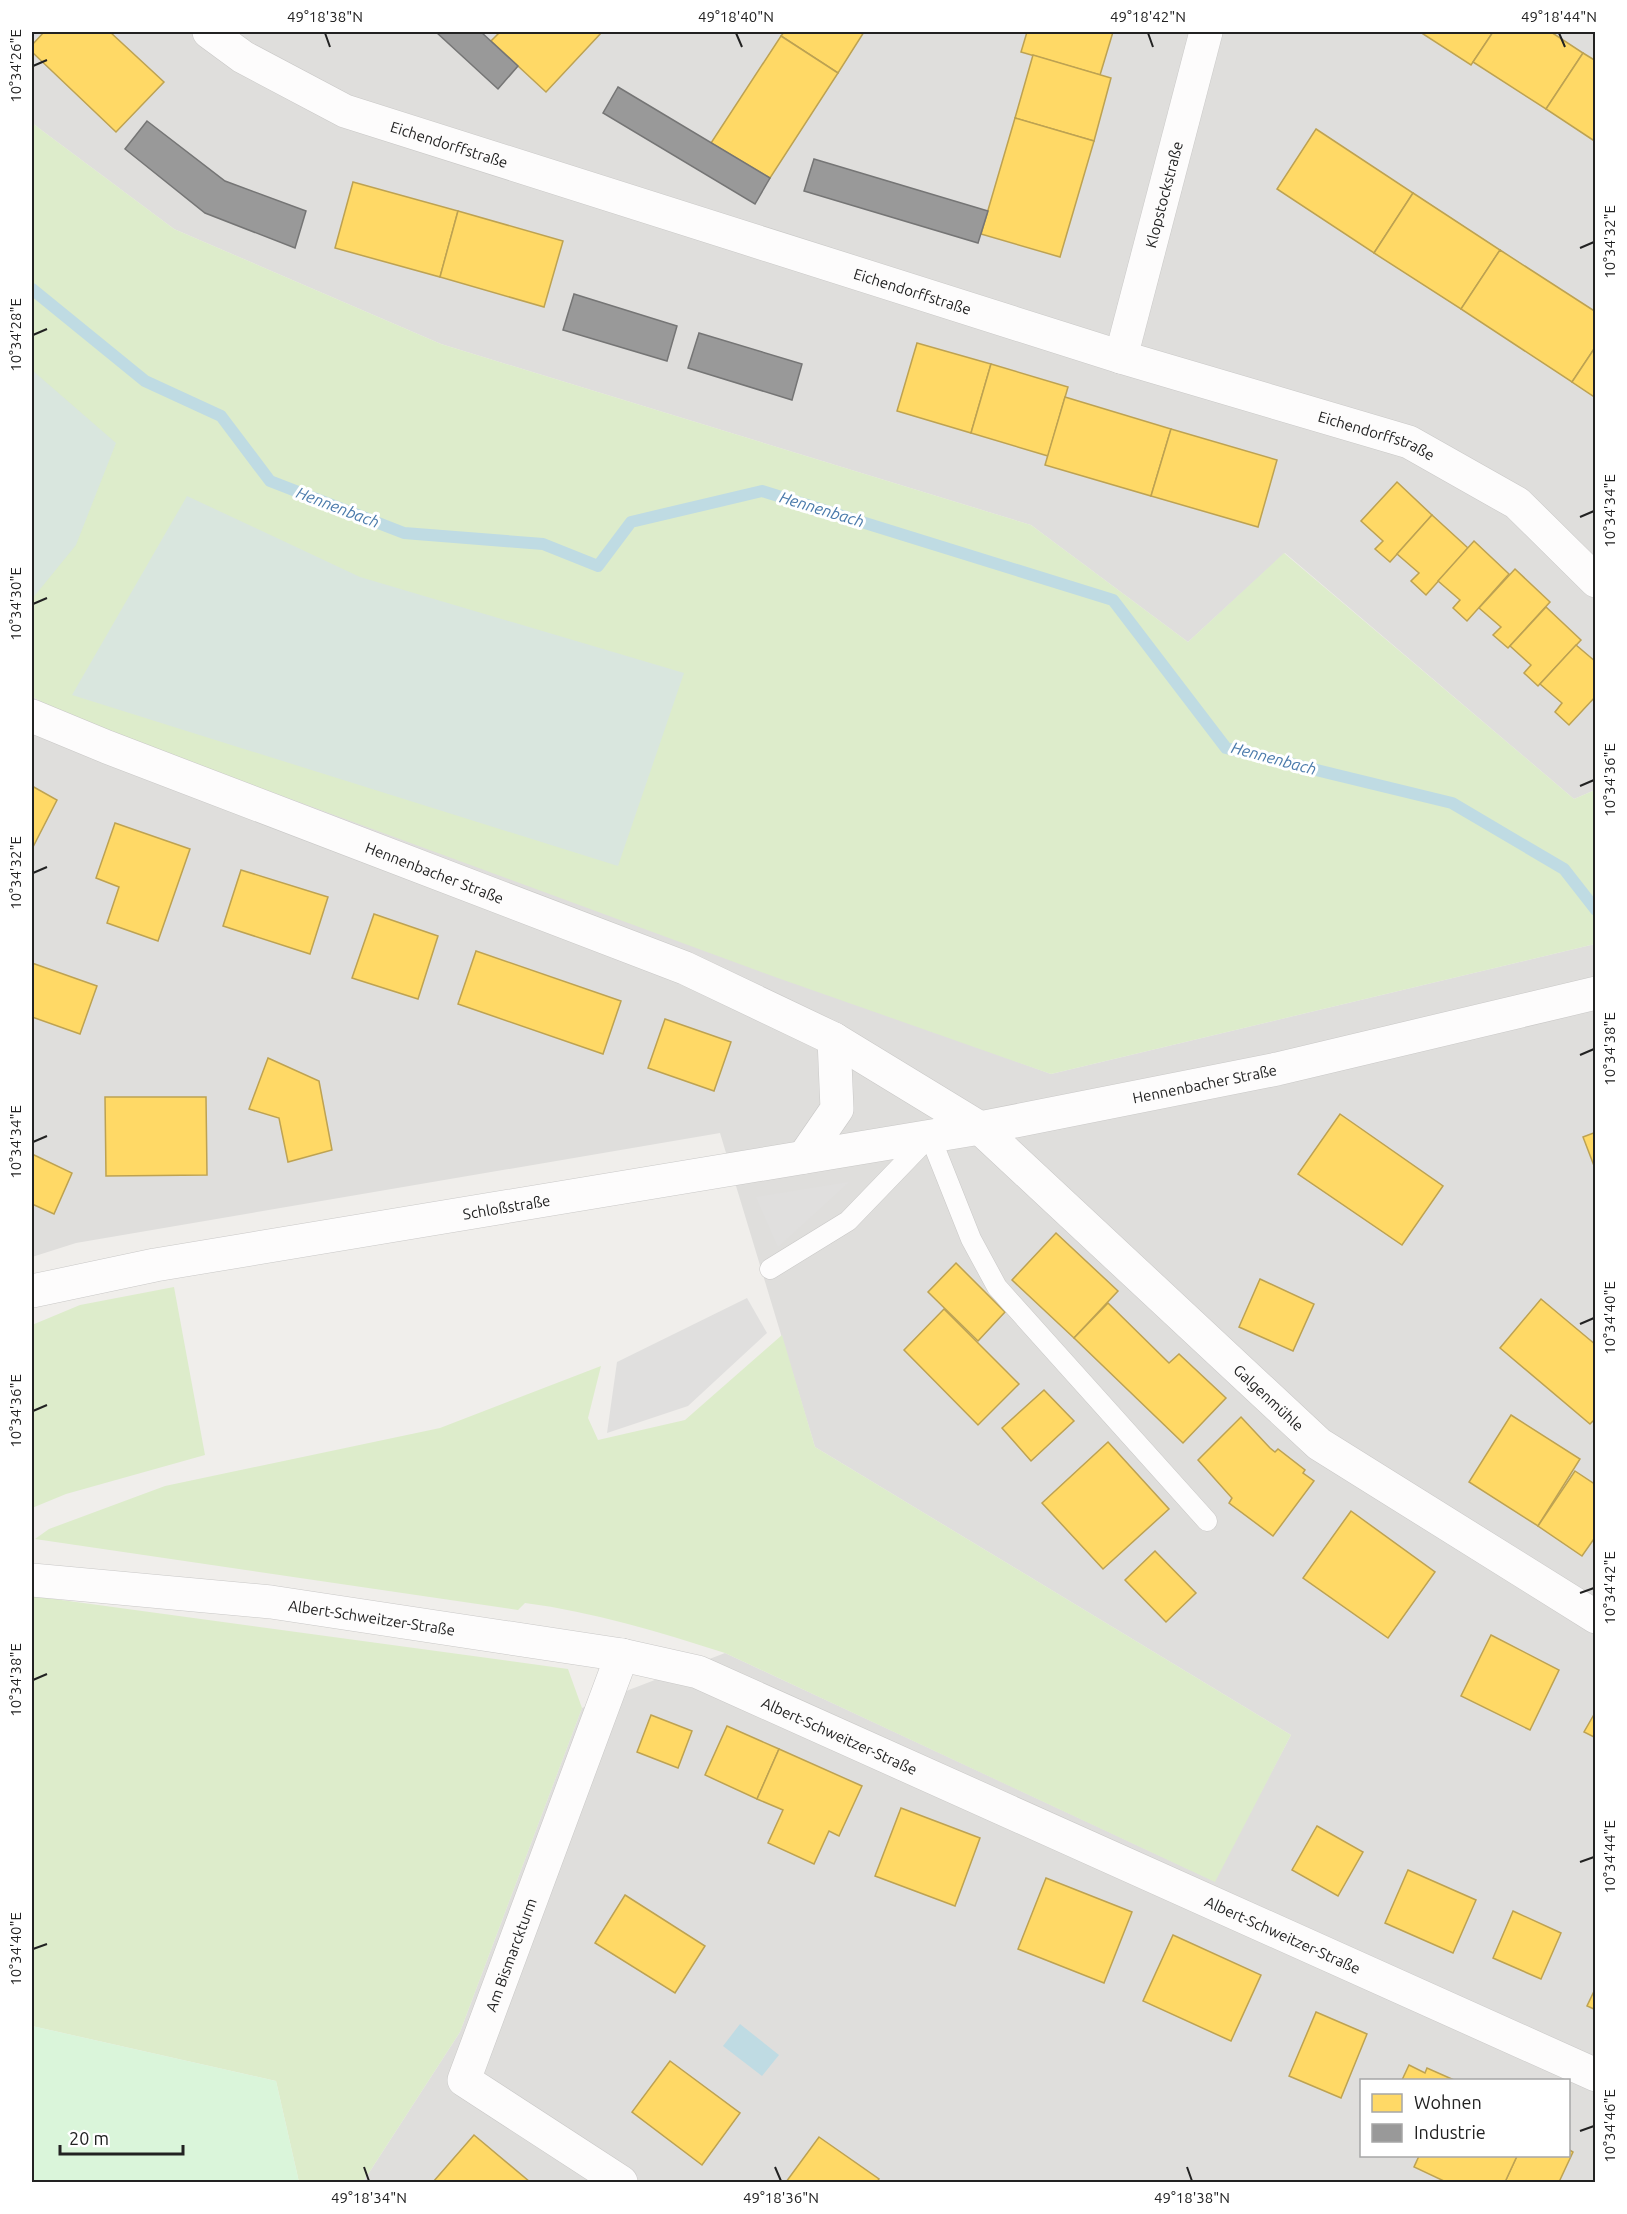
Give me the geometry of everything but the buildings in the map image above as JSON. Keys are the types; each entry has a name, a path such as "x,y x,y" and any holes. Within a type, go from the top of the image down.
{"street":[{"name":"Eichendorffstraße","path":"209,32 243,57 345,111 1121,357 1408,442 1517,503 1596,581"},
{"name":"Klopstockstraße","path":"1121,357 1206,32"},
{"name":"Hennenbacher Straße","path":"32,716 685,968 834,1039 980,1128 1277,1069 1596,993"},
{"path":"804,1157 837,1109 834,1039"},
{"name":"Schloßstraße","path":"32,1291 155,1265 980,1128"},
{"name":"Galgenmühle","path":"980,1128 1319,1444 1586,1613 1596,1617"},
{"name":"Albert-Schweitzer-Straße","path":"32,1580 271,1602 622,1655 698,1672 1596,2075"},
{"name":"Am Bismarckturm","path":"621,2182 464,2080 622,1655"}],"lane":[{"path":"770,1269 848,1221 930,1136 971,1239 997,1287 1208,1521"}],"shaded area":[{"path":"32,32 1595,32 1595,790 1574,799 1285,553 1188,642 1031,525 441,344 174,229 32,123"},
{"path":"32,370 116,443 76,545 32,599"},
{"path":"187,496 360,577 684,673 618,866 72,695"},
{"path":"32,696 57,713 1051,1074 1595,944 1595,2182 363,2182 460,2032 582,1708 725,1653 1214,1881 1291,1735 815,1447 720,1133 76,1243 32,1257"},
{"path":"849,1182 778,1247 756,1197"},
{"path":"747,1298 767,1333 688,1406 607,1433 617,1362"}],"green space":[{"path":"32,123 174,229 441,344 1031,525 1188,642 1284,553 1574,799 1595,790 1595,944 1051,1074 775,977 57,713 32,696"},
{"path":"174,1287 205,1455 66,1494 32,1508 32,1325 80,1305"},
{"path":"782,1335 815,1447 1291,1735 1215,1882 725,1653 651,1630 601,1617 525,1603 518,1610 35,1539 49,1529 165,1486 440,1428 601,1366 588,1418 598,1440 685,1420"},
{"path":"32,1596 568,1669 582,1708 460,2032 363,2182 299,2182 276,2081 32,2026"},
{"path":"32,2026 276,2081 299,2182 32,2182"}],"water":[{"path":"740,2024 779,2055 762,2076 723,2046"}],"waterway":[{"name":"Hennenbach","path":"32,289 145,381 221,416 270,481 404,533 543,544 598,566 631,522 762,491 1113,600 1226,748 1452,803 1564,869 1596,910"}]}
